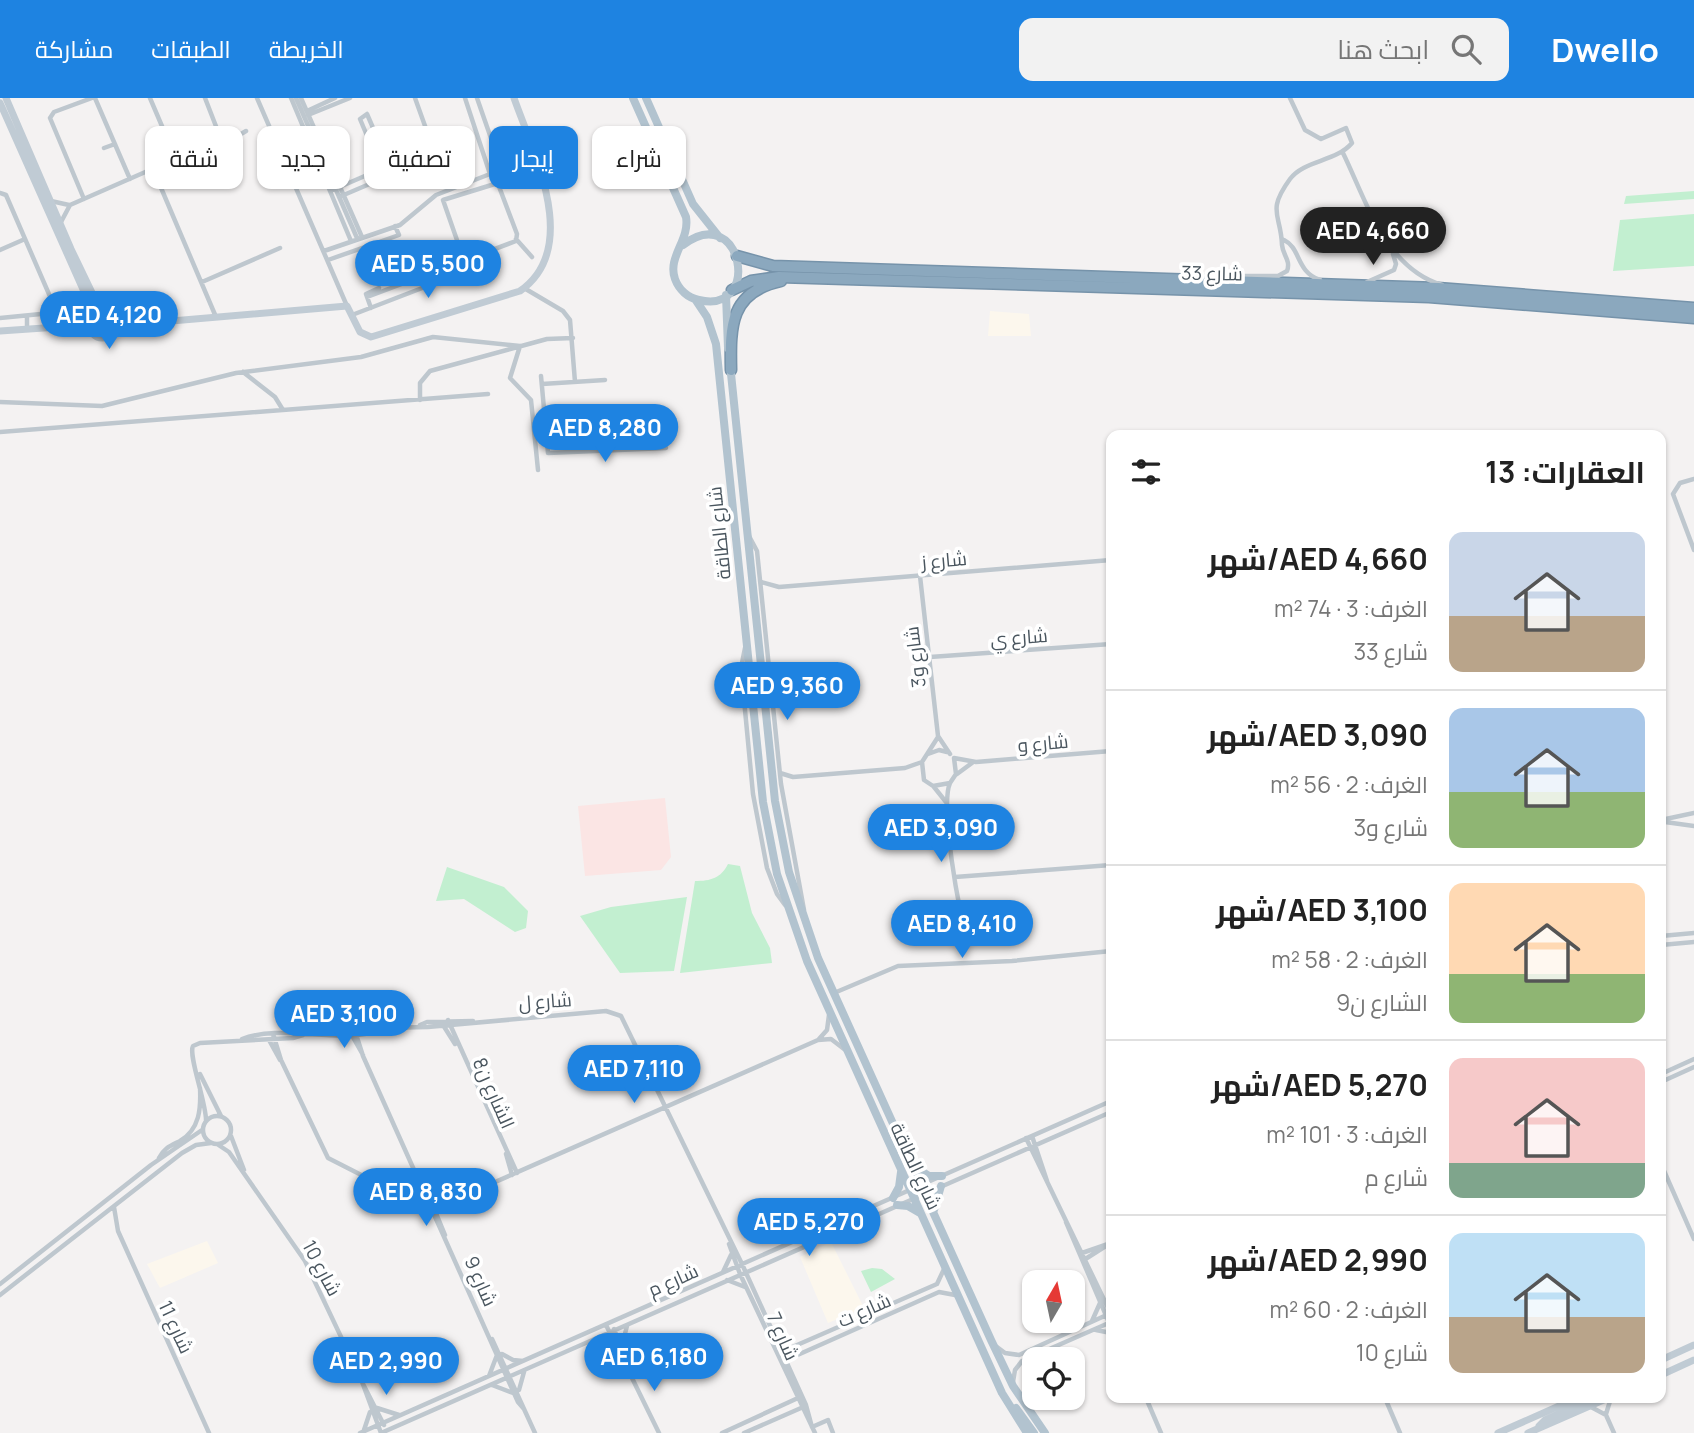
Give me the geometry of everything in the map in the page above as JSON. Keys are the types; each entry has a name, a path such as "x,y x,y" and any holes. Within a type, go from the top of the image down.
{"highway":[{"name":"شارع 33","path":"737,256 773,266 1328,283 1472,290 1694,308"},
{"name":"شارع 33","path":"729,292 765,278 808,278 1429,297 1694,318"},
{"path":"731,370 732,326 742,302 766,285 808,278"}],"main road":[{"path":"633,98 686,217 687,231 675,259 674,275 681,290 695,299 708,301 729,292 740,270 737,256 693,204 646,98"},
{"path":"683,245 697,237 720,238"},
{"name":"شارع الطاقة","path":"729,292 725,321 775,801 789,872 803,918 834,993 910,1161 921,1214 1002,1392 1027,1433"},
{"name":"شارع الطاقة","path":"695,299 707,317 716,344 763,802 786,907 829,1011 901,1169 934,1213 1013,1386 1045,1433"},
{"path":"872,1105 953,1257"},
{"path":"910,1161 923,1174 942,1181 934,1213"},
{"path":"901,1169 901,1181 895,1201 921,1214"},
{"path":"1002,1392 1034,1433"}],"street":[{"path":"6,98 97,303 109,317 125,325"},
{"path":"84,199 50,118 54,113 94,98 130,179"},
{"path":"150,98 162,126"},
{"path":"205,98 216,126"},
{"path":"257,98 351,316 360,332 371,337 524,288 548,253 552,235 546,190 514,98"},
{"path":"307,113 335,98"},
{"path":"307,113 350,98"},
{"path":"415,98 448,190"},
{"path":"324,251 395,226 410,218 432,197 489,175 491,170 465,98"},
{"path":"477,98 489,135"},
{"path":"1186,279 1204,274 1282,275 1289,265 1275,208 1292,176 1342,153 1352,143 1346,128 1327,138 1315,137 1305,130 1290,98"},
{"path":"296,100 307,113 310,124"},
{"path":"296,100 310,124"},
{"path":"296,100 308,126"},
{"path":"0,103 90,305 94,334"},
{"path":"341,196 393,174 367,114 360,119 381,169 350,182"},
{"path":"104,148 115,144"},
{"path":"1342,153 1396,261 1392,272 1371,281 1344,284"},
{"path":"51,201 70,205 145,172"},
{"path":"458,243 443,200 489,186"},
{"path":"162,189 216,317"},
{"path":"335,189 341,196 357,239"},
{"path":"335,189 340,207 357,239"},
{"path":"500,189 516,239 532,257"},
{"path":"0,193 6,195 54,311 0,318"},
{"path":"340,207 341,196"},
{"path":"60,223 70,205"},
{"path":"328,260 398,235 395,226"},
{"path":"0,250 25,239"},
{"path":"367,297 510,246 516,239"},
{"path":"1284,240 1290,243 1306,274 1328,283"},
{"path":"1387,240 1414,271 1436,283 1472,290"},
{"path":"202,282 280,248"},
{"path":"351,316 495,260"},
{"path":"370,308 368,293 379,288"},
{"path":"524,288 563,311 570,320 575,383"},
{"path":"0,331 77,326 104,337 125,325 347,306"},
{"path":"35,315 34,323 39,327"},
{"path":"27,316 27,328"},
{"path":"62,326 109,317"},
{"path":"109,317 113,331"},
{"path":"0,402 102,407 242,372 361,357 433,337 520,346"},
{"path":"420,400 420,383 427,373 550,338 573,338"},
{"path":"520,346 510,377 531,400 538,470"},
{"path":"242,372 277,398 283,410"},
{"path":"541,376 548,453 666,448"},
{"path":"542,384 605,380"},
{"path":"0,432 488,394"},
{"path":"1694,479 1680,483 1675,488 1673,501 1694,550"},
{"name":"شارع الطاقة","path":"748,533 757,551 780,784 804,900 803,918"},
{"name":"شارع ز","path":"760,582 779,587 1106,560"},
{"name":"شارع و3","path":"920,576 938,736 952,756"},
{"name":"شارع ز","path":"761,595 779,587"},
{"name":"شارع ي","path":"930,657 1106,643"},
{"path":"921,775 922,762 938,736"},
{"path":"928,754 939,750 952,756 957,774 950,783 947,805 961,919 968,941 961,948 954,941 961,919"},
{"name":"شارع و","path":"952,756 976,762 1106,751"},
{"path":"780,784 793,777 905,768 922,762"},
{"name":"شارع و","path":"957,774 976,762"},
{"path":"905,768 921,775 947,805"},
{"path":"779,772 793,777"},
{"path":"933,786 950,783"},
{"path":"1666,820 1694,813"},
{"path":"1666,821 1694,826"},
{"path":"955,877 1106,865"},
{"path":"1666,936 1694,933"},
{"path":"1666,945 1694,942"},
{"path":"834,993 898,967 1012,961 1106,952"},
{"name":"شارع ل","path":"192,1060 190,1052 200,1043 606,1011 618,1014"},
{"path":"271,1037 328,1158 433,1208 818,1040 827,1030 829,1011"},
{"name":"شارع 7","path":"618,1014 626,1022 737,1255 739,1266"},
{"name":"الشارع ن8","path":"446,1023 515,1174"},
{"name":"شارع 9","path":"352,1031 535,1433"},
{"path":"818,1040 836,1042 849,1055"},
{"path":"1666,1072 1694,1059"},
{"path":"0,1284 158,1160 202,1130 206,1120 200,1083 192,1060"},
{"path":"0,1296 185,1150 226,1142 231,1134 229,1122 222,1116 192,1060"},
{"path":"1666,1080 1694,1067"},
{"path":"158,1160 163,1150 186,1137 194,1126 201,1108 200,1083"},
{"name":"شارع م","path":"361,1433 757,1258 942,1181 1029,1137 1106,1103"},
{"path":"1082,1114 1086,1123"},
{"name":"شارع م","path":"917,1192 1016,1154 1106,1114"},
{"path":"206,1120 213,1116 222,1116"},
{"path":"202,1130 211,1143"},
{"name":"شارع 10","path":"231,1134 247,1177"},
{"path":"1029,1137 1047,1182 1106,1303"},
{"path":"1038,1159 1048,1139"},
{"name":"شارع 10","path":"217,1144 227,1150 305,1261 384,1433"},
{"path":"1016,1154 1038,1159"},
{"path":"393,1191 409,1183 413,1166"},
{"path":"1666,1175 1694,1239"},
{"name":"شارع م","path":"384,1433 757,1268 895,1201"},
{"name":"شارع 11","path":"114,1207 118,1231 209,1433"},
{"path":"97,1219 109,1219 118,1231"},
{"path":"1066,1221 1079,1242 1082,1256 1092,1270 1106,1303"},
{"path":"1079,1242 1095,1251"},
{"name":"شارع 7","path":"729,1243 731,1254 750,1282 779,1353"},
{"path":"1082,1256 1106,1246"},
{"path":"1092,1270 1095,1251"},
{"path":"721,1274 731,1254"},
{"path":"737,1255 757,1258"},
{"name":"شارع ت","path":"779,1353 937,1284 944,1272 944,1264"},
{"path":"750,1282 757,1268"},
{"name":"شارع 7","path":"743,1273 746,1288 814,1430"},
{"path":"726,1280 746,1288"},
{"name":"شارع ت","path":"783,1361 939,1292 949,1292 960,1299"},
{"path":"674,1295 677,1302"},
{"path":"1091,1322 1106,1303"},
{"path":"990,1340 1000,1350 1012,1355 1055,1340 1106,1316"},
{"path":"860,1317 864,1325"},
{"path":"609,1324 659,1433"},
{"path":"620,1348 629,1324"},
{"path":"1013,1386 1018,1365 1106,1326"},
{"path":"1092,1331 1106,1332"},
{"path":"595,1338 605,1339 620,1348"},
{"path":"1055,1340 1058,1346"},
{"path":"1666,1358 1694,1345"},
{"path":"489,1377 498,1353 513,1360 528,1360"},
{"path":"1666,1373 1694,1360"},
{"path":"491,1385 517,1395 519,1381 527,1370"},
{"path":"722,1433 799,1398"},
{"path":"1148,1403 1161,1433"},
{"path":"1387,1403 1400,1433"},
{"path":"1498,1433 1566,1403"},
{"path":"1532,1431 1545,1420 1583,1403"},
{"path":"1532,1431 1596,1403"},
{"path":"1608,1403 1606,1415 1614,1433"},
{"path":"1589,1406 1606,1415"},
{"path":"744,1433 803,1407"},
{"path":"361,1433 374,1408 389,1414 403,1414"},
{"path":"814,1430 828,1420 833,1433"},
{"path":"396,1433 406,1422"}],"shaded area":[{"path":"990,311 1029,314 1031,336 988,336"},
{"path":"665,798 671,857 661,870 585,876 578,806"},
{"path":"207,1241 218,1263 160,1288 147,1264"},
{"path":"831,1242 864,1308 828,1323 800,1257"}],"green space":[{"path":"1694,191 1694,199 1624,204 1626,196"},
{"path":"1694,214 1694,266 1613,271 1620,220"},
{"path":"728,864 740,866 752,913 770,948 772,963 680,973 695,881 715,878"},
{"path":"447,867 504,887 528,911 526,928 515,932 464,899 436,901"},
{"path":"687,897 674,971 620,973 580,916 611,907"},
{"path":"882,1269 895,1279 871,1292 861,1271"}]}
